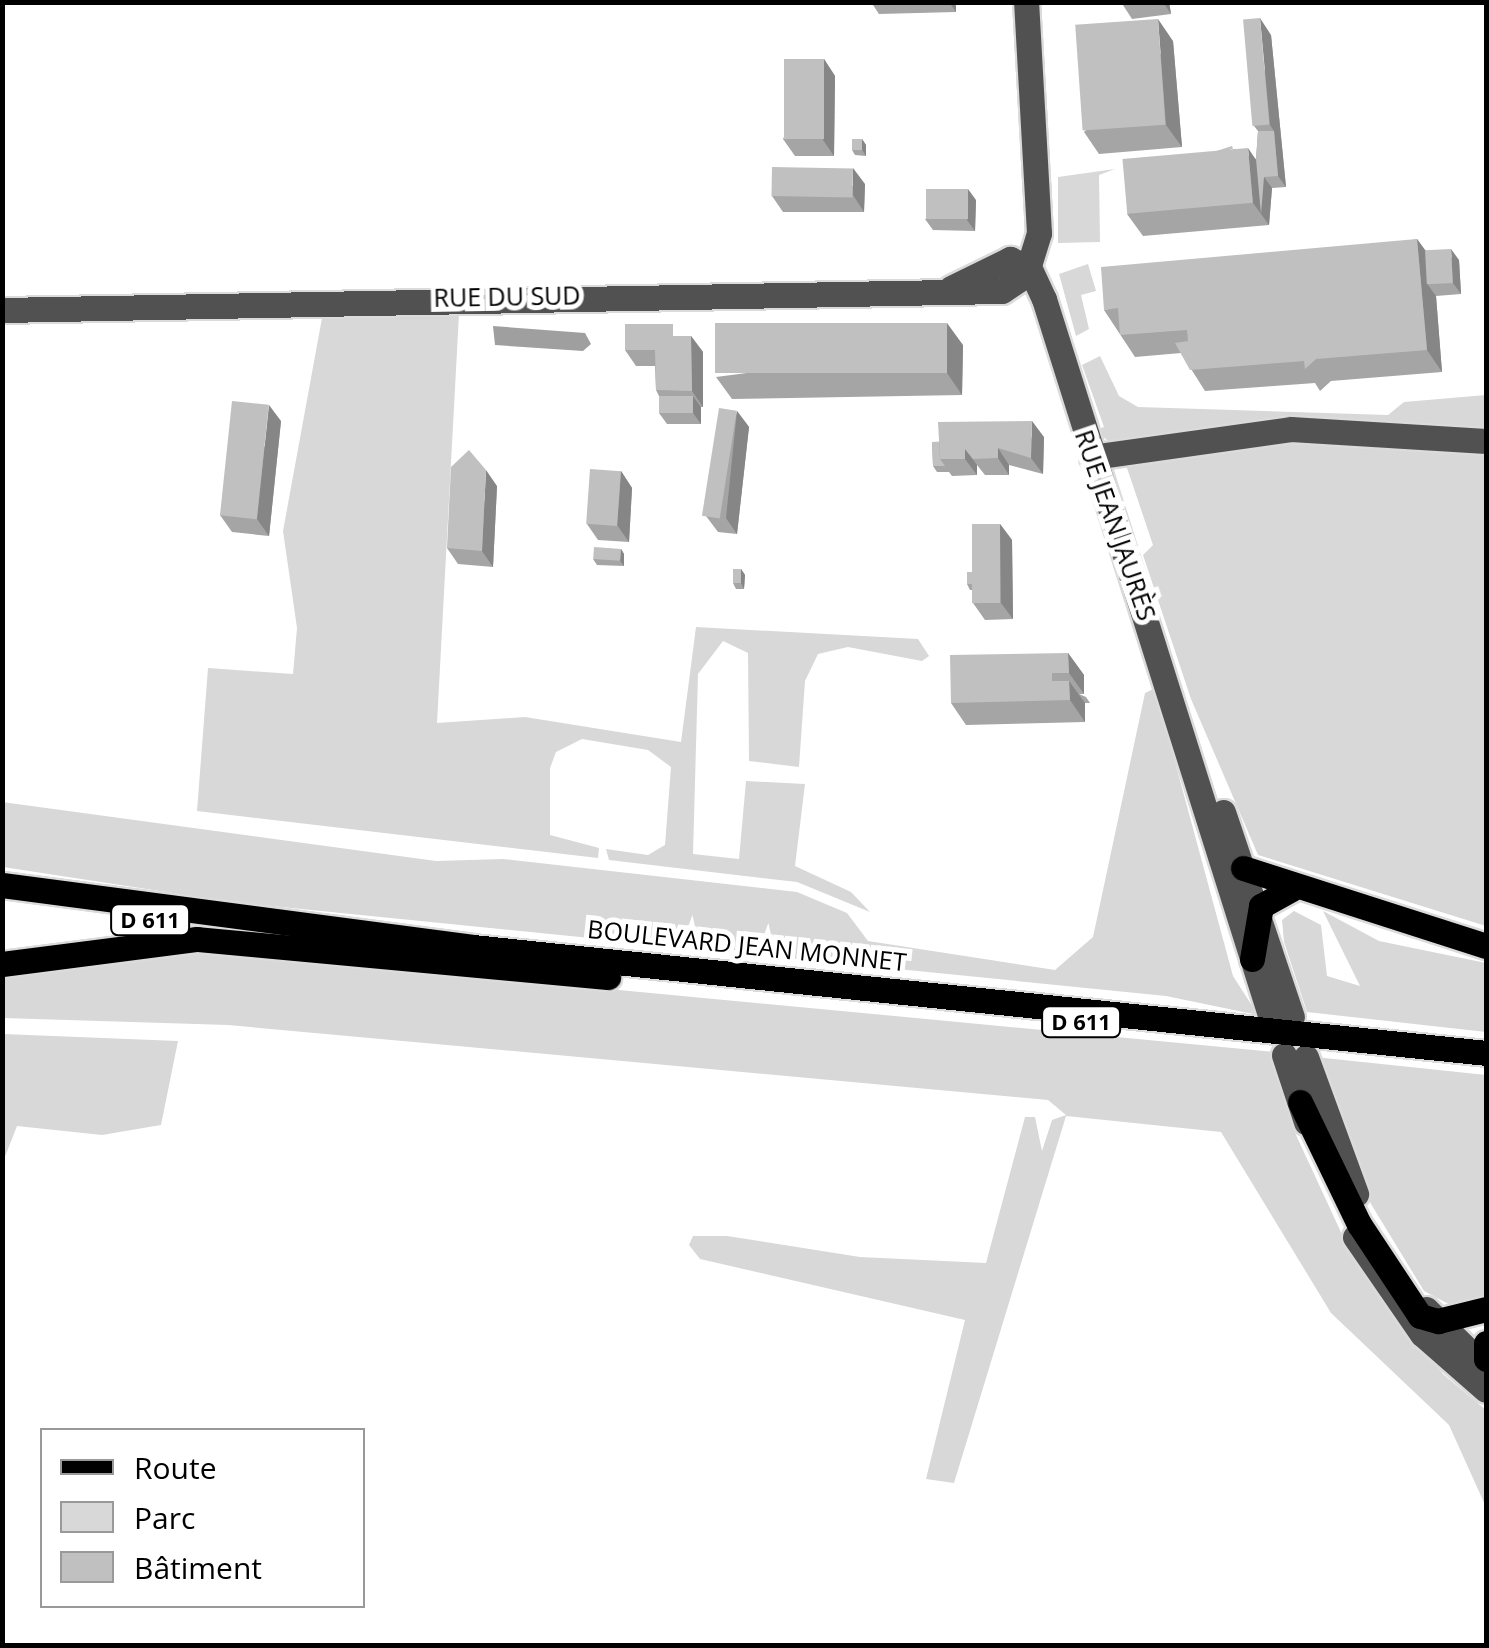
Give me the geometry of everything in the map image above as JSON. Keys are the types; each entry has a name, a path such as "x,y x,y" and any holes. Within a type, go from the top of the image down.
{"main road":[{"path":"1243,868 1292,889 1486,946"},
{"name":"BOULEVARD JEAN MONNET","path":"2,885 472,947 1486,1053"},
{"path":"1252,958 1257,912 1292,889"},
{"name":"BOULEVARD JEAN MONNET","path":"2,897 676,980 1486,1064"},
{"path":"2,964 197,938 676,980"},
{"path":"1300,1102 1376,1255 1420,1316 1438,1321 1486,1309"},
{"path":"1486,1343 1486,1360"}],"street":[{"name":"RUE JEAN JAURÈS","path":"1026,2 1034,210 1016,280 1047,320 1186,730 1252,958 1281,1016 1243,868 1186,730"},
{"name":"RUE DU SUD","path":"2,310 951,288 1016,280"},
{"name":"RUE DU SUD","path":"2,299 63,306"},
{"path":"1092,458 1291,429 1486,441"},
{"path":"1486,1368 1438,1321 1363,1210 1295,1056 1300,1102 1375,1271 1422,1334 1486,1390"}],"green space":[{"path":"1115,169 1099,175 1100,242 1058,243 1058,177"},
{"path":"1088,264 1096,291 1081,295 1089,329 1076,336 1059,274"},
{"path":"459,314 437,723 525,717 681,742 696,627 918,639 929,656 922,661 848,647 818,654 805,681 799,767 749,761 748,653 723,641 698,674 693,854 739,859 746,781 805,784 795,866 851,892 870,912 797,882 609,860 606,849 648,855 665,845 671,767 648,750 582,739 556,752 550,768 550,835 599,848 598,858 197,811 208,668 293,674 297,628 283,531 322,318"},
{"path":"1100,356 1119,396 1138,407 1388,415 1404,402 1486,395 1486,436 1107,440 1095,430 1104,427 1082,365"},
{"path":"1308,438 1486,448 1486,926 1258,855 1191,699 1143,555 1153,545 1126,465"},
{"path":"1155,688 1233,976 1258,1015 1166,996 231,902 3,867 2,802 436,861 503,859 797,892 847,913 868,941 1055,970 1093,937 1145,693"},
{"path":"1294,911 1321,925 1327,976 1360,986 1323,911 1379,941 1486,963 1486,1032 1307,1012 1284,942 1282,920"},
{"path":"208,951 1275,1052 1296,1135 1352,1256 1443,1374 1486,1410 1486,1507 1449,1425 1331,1313 1221,1132 1066,1116 954,1483 926,1479 965,1320 700,1259 689,1245 693,1236 727,1236 860,1257 986,1263 1025,1117 1035,1117 1042,1151 1052,1120 1066,1115 1048,1100 228,1025 3,1018 2,976 102,957"},
{"path":"3,1034 178,1041 161,1125 102,1135 17,1126 3,1162"},
{"path":"1315,1057 1486,1075 1486,1297 1458,1309 1424,1291 1371,1204"}],"shaded area":[{"path":"493,326 585,333 591,344 583,351 495,345"}],"building":[{"path":"1260,18 1269,125 1252,126 1243,19"},
{"path":"1158,19 1165,125 1083,131 1075,25"},
{"path":"784,59 824,59 824,139 784,139"},
{"path":"1258,131 1274,131 1278,176 1264,177 1261,214 1256,159"},
{"path":"852,139 862,139 862,150 852,150"},
{"path":"1232,146 1233,149 1208,157"},
{"path":"1248,148 1253,203 1127,214 1122,159"},
{"path":"772,167 853,168 852,197 771,196"},
{"path":"926,189 968,189 968,219 926,219"},
{"path":"1417,239 1427,350 1316,359 1305,369 1304,361 1190,370 1175,343 1188,341 1187,330 1120,335 1118,308 1104,310 1101,267"},
{"path":"1451,249 1453,283 1427,284 1425,250"},
{"path":"715,323 947,323 947,373 715,373"},
{"path":"625,324 673,324 673,336 691,336 692,391 656,390 655,350 625,350"},
{"path":"659,396 693,396 693,413 659,413"},
{"path":"232,401 269,405 257,519 220,515"},
{"path":"719,408 737,411 720,518 702,516"},
{"path":"1032,421 1031,458 998,448 998,458 973,459 965,449 965,459 940,459 938,422"},
{"path":"932,442 939,442 940,459 945,466 933,466"},
{"path":"469,450 486,470 482,551 447,548 451,467"},
{"path":"590,469 621,471 617,526 586,524"},
{"path":"972,524 1000,524 1000,603 972,603"},
{"path":"594,547 621,549 620,561 593,559"},
{"path":"733,569 741,569 741,583 733,583"},
{"path":"967,572 973,572 973,584 967,584"},
{"path":"1068,653 1069,673 1052,673 1052,681 1069,681 1070,700 951,703 950,655"}]}
